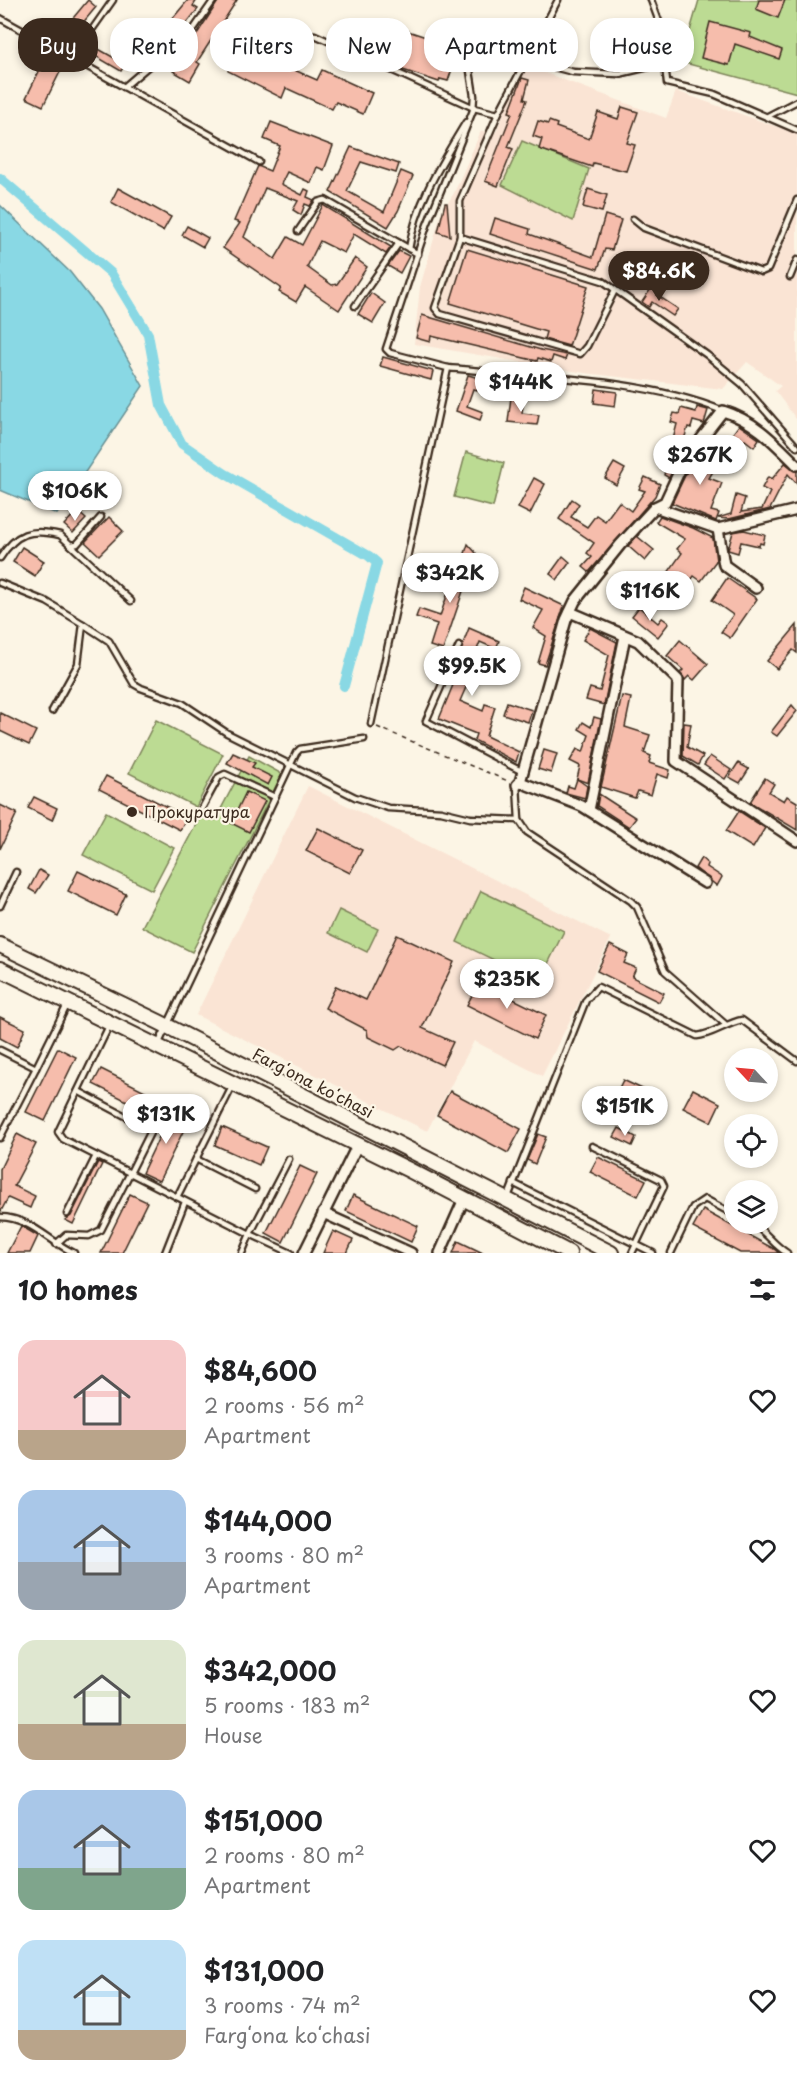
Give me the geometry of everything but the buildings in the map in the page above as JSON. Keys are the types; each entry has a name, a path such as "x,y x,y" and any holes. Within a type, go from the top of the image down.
{"main road":[{"name":"Fargʻona koʻchasi","path":"0,945 611,1253"},
{"path":"0,969 569,1253"}],"street":[{"path":"705,883 589,810 519,784 575,601 620,545 655,507 665,502 684,461 723,411 742,417 760,428 797,465"},
{"path":"655,507 718,529 797,510"},
{"path":"718,529 724,565 756,588"},
{"path":"570,612 638,641 678,680 676,761 797,841"},
{"path":"589,810 625,636"},
{"path":"304,1253 357,1146"},
{"path":"440,1253 464,1199"},
{"path":"323,1214 411,1253"}],"lane":[{"path":"98,21 113,0"},
{"path":"124,87 158,58 186,40 214,0"},
{"path":"549,18 558,0"},
{"path":"651,0 658,18"},
{"path":"0,18 18,28"},
{"path":"314,35 474,108 498,114"},
{"path":"97,72 259,162"},
{"path":"470,72 474,108 418,254 386,349 390,354 448,368 624,386 701,401 723,411"},
{"path":"521,72 498,114 460,201 460,237 435,308 440,314 580,354 587,346 615,290"},
{"path":"573,72 619,74 627,72"},
{"path":"666,72 668,83 714,94 797,130"},
{"path":"768,116 797,101"},
{"path":"409,249 412,230 424,195 474,108"},
{"path":"298,231 318,202 325,200 418,254"},
{"path":"633,219 644,228 761,272 768,269 797,200"},
{"path":"460,237 603,281 707,355 742,384 797,447"},
{"path":"355,306 399,243"},
{"path":"790,277 797,260"},
{"path":"371,724 448,368"},
{"path":"71,545 78,544 101,517"},
{"path":"0,558 12,540 21,534 48,532 60,535 130,602"},
{"path":"0,583 47,602 114,647 134,684 182,702 227,734 355,797 388,808 441,811 470,818 519,820"},
{"path":"52,711 78,664 82,624"},
{"path":"459,646 426,721 524,772"},
{"path":"157,1047 300,749 364,739"},
{"path":"201,810 219,777 225,774 275,797"},
{"path":"519,784 519,820 527,832 631,901 637,907 665,971 725,1024"},
{"path":"0,906 16,872"},
{"path":"507,1200 586,1000 598,987 697,1036 704,1036 725,1024 742,1020 797,1061"},
{"path":"0,1138 68,1002"},
{"path":"110,1024 58,1132 63,1139 291,1253"},
{"path":"0,1050 36,1068"},
{"path":"789,1055 797,1055"},
{"path":"177,1197 233,1085"},
{"path":"78,1091 130,1119"},
{"path":"56,1244 66,1235 89,1236 100,1230 164,1105"},
{"path":"592,1146 661,1180 664,1186 632,1253"},
{"path":"67,1214 96,1156"},
{"path":"196,1159 255,1189"},
{"path":"242,1253 289,1159"},
{"path":"513,1183 653,1253"},
{"path":"671,1253 693,1206 705,1199 724,1209"},
{"path":"165,1253 185,1202"},
{"path":"0,1217 16,1218 41,1230 56,1244 74,1253"},
{"path":"767,1234 772,1244 787,1253"}],"path":[{"path":"371,724 519,784"}],"shaded area":[{"path":"521,72 543,72 666,118 676,91 797,134 797,420 775,391 781,386 747,362 723,389 585,373 414,344 420,287 441,214 454,193 481,131 496,132"},
{"path":"308,786 611,938 542,1076 474,1041 427,1131 196,1015"}],"green space":[{"path":"699,0 797,0 797,93 694,65 694,18"},
{"path":"522,141 589,169 573,221 502,185"},
{"path":"466,452 504,463 493,507 454,497"},
{"path":"156,720 223,754 196,807 129,773"},
{"path":"249,756 282,774 192,952 142,927 201,815 215,820"},
{"path":"106,812 174,848 152,890 83,855"},
{"path":"481,891 564,931 539,982 457,942"},
{"path":"339,910 378,929 367,952 328,933"}],"water":[{"path":"0,205 70,272 99,309 143,386 57,514 0,490"}],"waterway":[{"path":"0,178 111,273 148,334 161,405 182,444 224,473 369,556 377,563 344,686"}],"place":[{"name":"Прокуратура","path":"132,812"}]}
